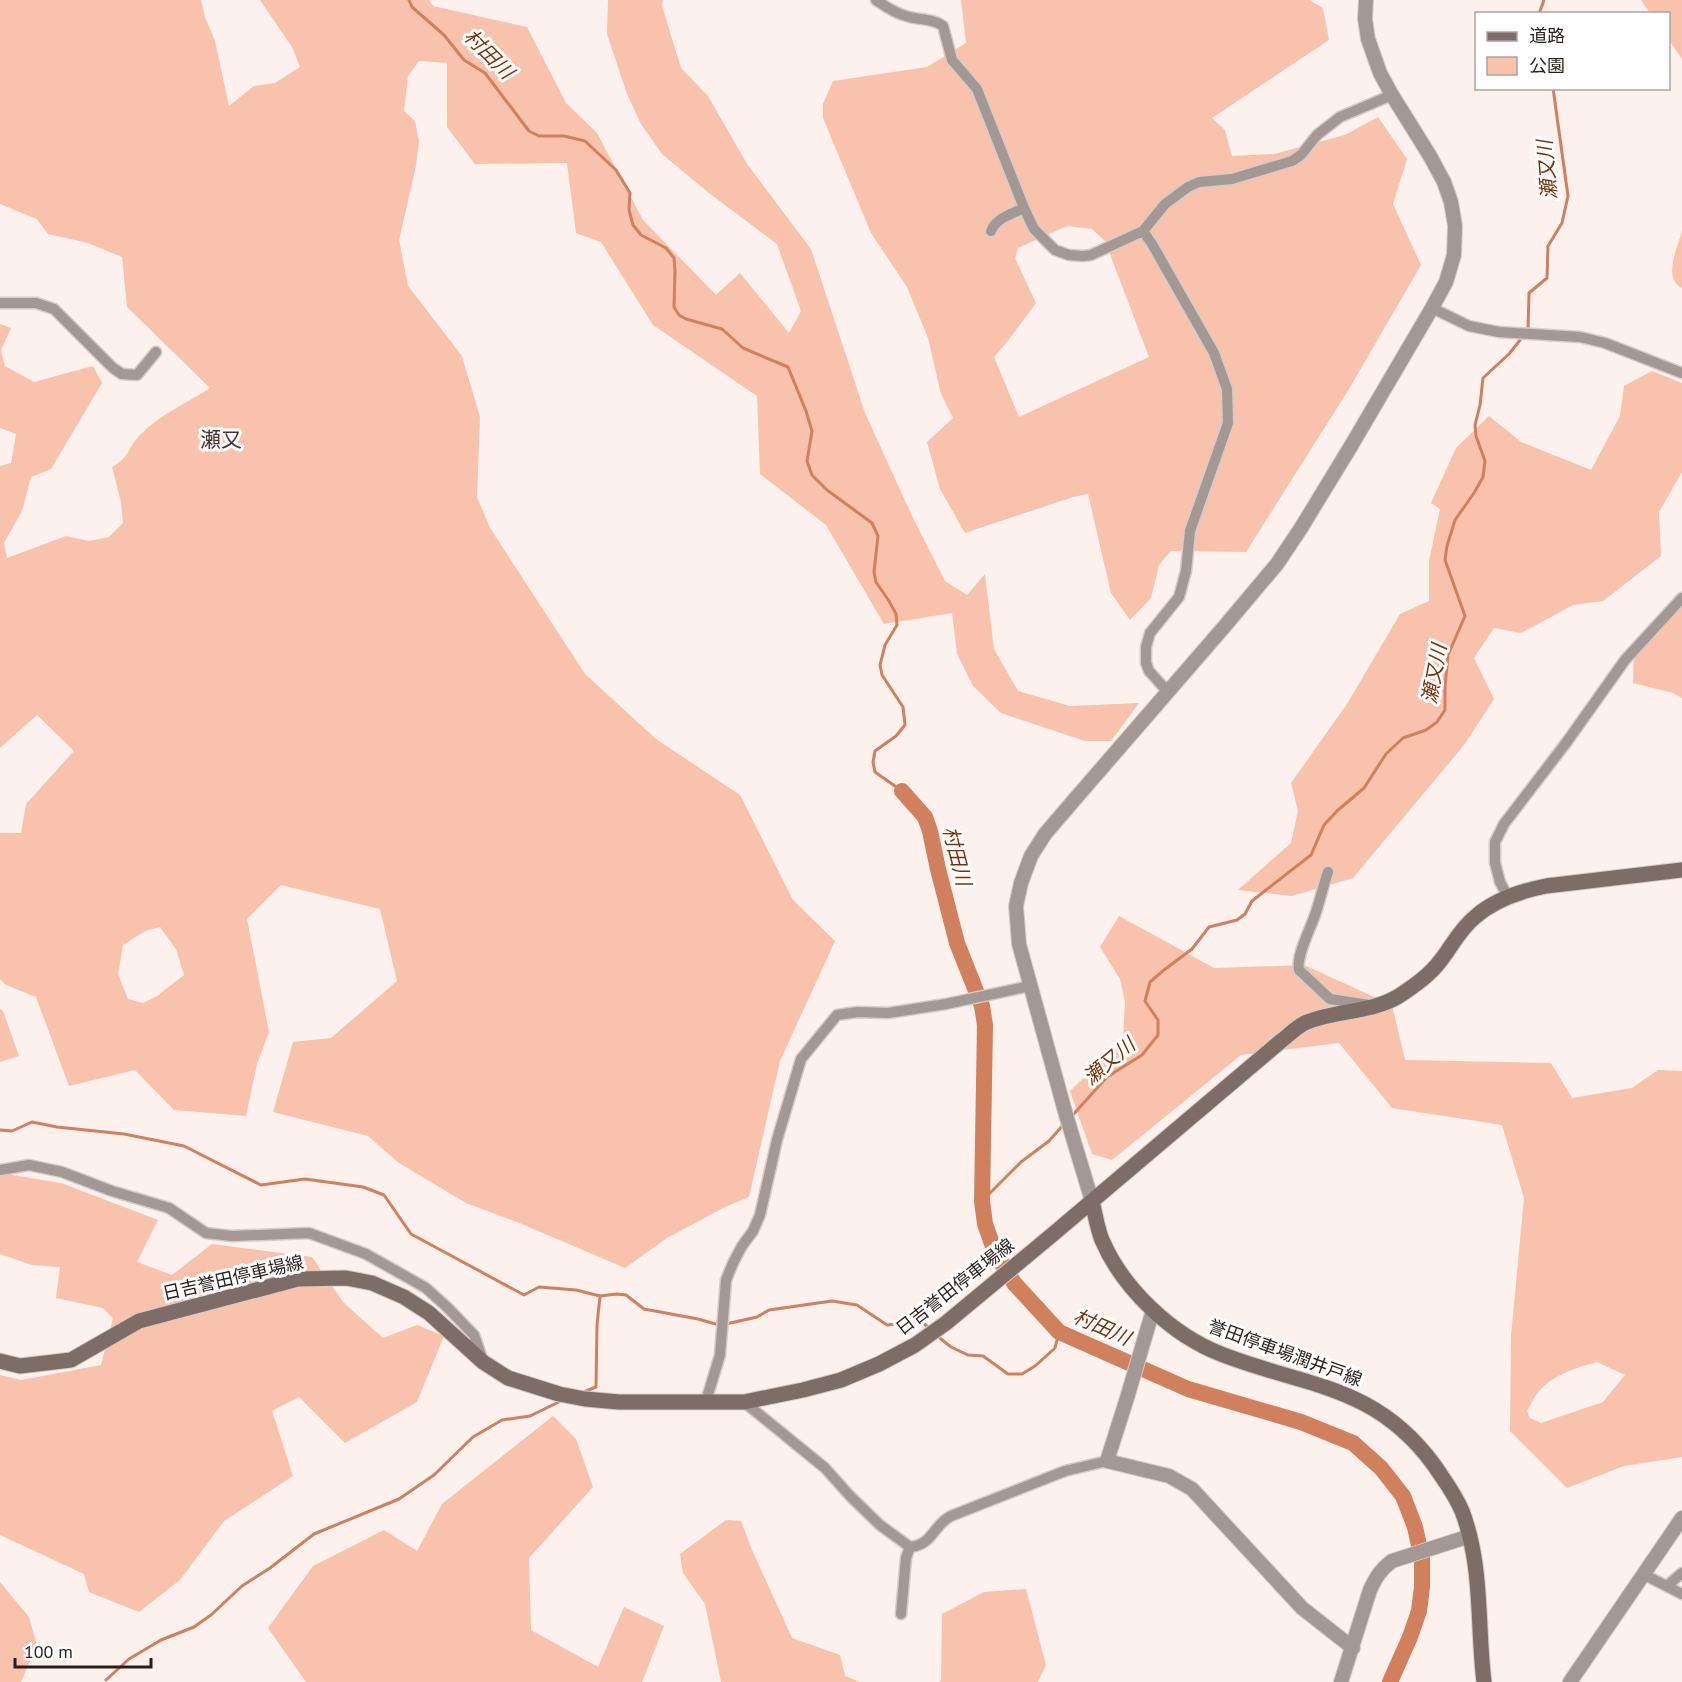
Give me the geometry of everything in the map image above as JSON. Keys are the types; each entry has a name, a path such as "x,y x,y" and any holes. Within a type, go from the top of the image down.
{"main road":[{"name":"日吉誉田停車場線","path":"0,1361 20,1366 71,1360 139,1321 298,1279 346,1278 372,1282 404,1297 429,1313 483,1362 508,1378 577,1397 619,1401 744,1402 775,1397 841,1380 915,1345 946,1323 1304,1023 1321,1017 1376,1006 1396,998 1419,982 1440,961 1474,917 1508,897 1527,890 1565,883 1682,870"},
{"name":"誉田停車場潤井戸線","path":"1092,1201 1101,1237 1109,1256 1153,1310 1186,1337 1220,1354 1351,1397 1388,1418 1422,1449 1461,1509 1470,1536 1478,1585 1484,1682"}],"street":[{"path":"876,0 894,12 939,22 943,26 952,60 977,89 1034,228 1055,250 1062,253 1091,255 1143,231 1165,204 1199,182 1232,179 1292,161 1301,155 1317,135 1340,117 1392,95"},
{"path":"1092,1201 1019,944 1016,906 1021,883 1031,856 1045,834 1277,564 1351,446 1446,282 1454,255 1454,214 1444,182 1431,156 1392,95 1370,50 1365,20 1366,0"},
{"path":"991,231 999,221 1024,208"},
{"path":"1143,231 1214,353 1227,389 1228,423 1190,531 1186,571 1179,597 1149,633 1146,646 1146,663 1149,671 1167,691"},
{"path":"0,303 36,303 54,309 113,368 122,374 138,375 156,352"},
{"path":"1431,308 1469,326 1499,332 1580,337 1605,343 1682,373"},
{"path":"1508,897 1500,882 1495,863 1495,842 1504,824 1566,743 1625,660 1682,598"},
{"path":"1328,872 1306,941 1299,955 1299,970 1330,999 1376,1006"},
{"path":"706,1401 720,1355 726,1280 760,1215 777,1140 801,1059 837,1015 858,1012 888,1013 946,1004 1030,986"},
{"path":"0,1170 29,1166 62,1172 112,1191 169,1208 206,1233 232,1236 309,1233 366,1254 426,1288 474,1335 483,1362"},
{"path":"1107,1461 1153,1310"},
{"path":"744,1402 825,1468 880,1525 910,1547 920,1546 926,1542 937,1526 951,1516 1065,1471 1107,1461 1169,1476 1192,1490 1302,1608 1353,1648"},
{"path":"1570,1682 1682,1518"},
{"path":"1341,1682 1375,1580 1382,1569 1392,1561 1470,1536"},
{"path":"901,1614 906,1558 910,1547"},
{"path":"1667,1586 1682,1573"},
{"path":"1643,1574 1682,1594"}],"green space":[{"path":"0,0 201,0 215,41 229,106 254,86 275,83 300,67 292,47 260,0 429,0 433,6 527,27 566,103 597,133 643,220 716,295 740,273 789,333 801,311 777,244 662,154 641,124 627,94 607,34 608,0 663,0 662,6 681,68 708,96 747,164 811,249 865,413 912,516 945,581 967,595 985,574 994,649 1018,691 1070,706 1139,703 1111,741 1085,741 1001,713 973,686 957,654 952,613 884,624 826,525 760,474 757,396 653,325 601,242 576,233 567,163 475,164 447,127 447,63 419,61 408,76 404,111 415,121 419,141 416,166 399,240 408,286 462,356 480,417 477,497 490,528 585,674 656,739 740,795 793,900 835,941 780,1061 749,1197 667,1238 625,1268 466,1203 399,1163 368,1136 273,1112 293,1042 331,1038 397,981 380,909 281,885 247,919 269,1032 257,1064 246,1116 174,1110 135,1070 69,1086 36,997 6,985 0,979 0,833 21,833 26,804 74,751 37,715 0,748 0,466 11,463 16,434 0,428 0,324 11,328 1,350 5,366 34,382 93,366 102,383 51,469 31,477 22,511 4,543 7,558 66,536 89,541 109,537 123,523 121,502 112,467 122,460 135,440 147,429 210,388 127,307 122,257 88,243 48,234 37,219 0,204","holes":["160,927 176,949 184,975 157,996 143,1003 128,999 118,974 123,945 145,931"]},
{"path":"961,0 1309,0 1323,8 1329,40 1212,118 1225,130 1232,156 1274,154 1345,135 1378,117 1407,159 1393,204 1421,265 1349,389 1246,552 1171,551 1159,565 1151,598 1130,620 1111,593 1088,494 965,533 940,489 927,442 953,418 941,394 928,338 907,287 871,233 823,118 823,104 833,81 927,67 966,43","holes":["1067,226 1092,229 1105,241 1149,357 1019,417 994,357 1036,303 1015,258 1018,248"]},
{"path":"1641,0 1682,0 1682,59 1670,41 1670,12 1649,12"},
{"path":"1682,231 1682,288 1676,283 1672,270"},
{"path":"1652,371 1682,383 1682,472 1659,512 1661,556 1603,601 1573,605 1521,633 1494,628 1474,658 1494,699 1464,745 1353,878 1292,896 1238,890 1291,843 1298,811 1291,783 1347,704 1400,614 1429,601 1429,561 1440,509 1431,503 1456,448 1489,416 1521,442 1591,470 1620,416 1624,386"},
{"path":"1682,604 1682,698 1673,693 1633,683 1634,647"},
{"path":"1119,916 1214,968 1304,965 1392,1005 1405,1060 1551,1063 1572,1098 1632,1088 1658,1070 1682,1071 1682,1457 1624,1466 1567,1488 1510,1431 1511,1336 1524,1198 1502,1125 1392,1108 1339,1043 1241,1055 1112,1160 1092,1154 1070,1091 1123,1040 1125,1002 1120,979 1100,947","holes":["1597,1362 1625,1375 1603,1402 1541,1423 1530,1418 1527,1411 1543,1387 1572,1370"]},
{"path":"0,1009 3,1011 19,1056 0,1062"},
{"path":"0,1173 61,1183 158,1220 137,1262 172,1275 212,1244 312,1257 343,1302 383,1338 417,1325 444,1336 417,1402 345,1443 299,1397 272,1411 293,1476 224,1521 180,1580 139,1612 89,1592 84,1574 0,1535 0,1375 21,1380 101,1365 113,1318 103,1308 56,1298 60,1267 32,1265 0,1254"},
{"path":"553,1416 576,1439 593,1487 529,1558 531,1630 598,1667 624,1607 664,1626 642,1682 306,1682 268,1628 313,1566 384,1530 417,1551 442,1504"},
{"path":"726,1520 741,1521 792,1638 840,1655 845,1676 860,1682 721,1682 705,1604 683,1573 680,1554"},
{"path":"0,1582 29,1617 37,1645 21,1682 0,1682"},
{"path":"1026,1589 1046,1665 1038,1682 939,1682 941,1680 942,1614 984,1592"}],"waterway":[{"name":"村田川","path":"409,0 412,7 444,35 464,60 485,73 529,131 539,136 564,136 585,141 616,170 630,193 629,210 633,225 641,235 666,248 674,258 674,307 679,315 722,329 743,348 788,367 812,431 807,461 812,475 827,490 872,523 878,536 874,572 876,582 896,614 897,625 885,645 880,665 882,675 903,707 905,725 896,736 875,751 873,762 875,772 902,791"},
{"name":"瀬又川","path":"1540,12 1544,0"},
{"name":"瀬又川","path":"1528,330 1529,293 1547,278 1548,246 1562,223 1568,196 1553,90"},
{"name":"瀬又川","path":"1071,1117 1107,1077 1142,1055 1158,1035 1158,1020 1145,1001 1150,982 1192,949 1209,927 1237,920 1245,914 1252,901 1311,855 1324,825 1364,788 1386,754 1403,738 1426,730 1437,722 1445,710 1448,655 1465,616 1445,560 1447,546 1455,520 1483,477 1485,461 1476,436 1475,425 1483,378 1509,354 1524,335"},
{"name":"村田川","path":"902,791 925,817 957,943 982,1006 985,1025 982,1201 985,1224 995,1252 1014,1283 1059,1332 1188,1389 1301,1422 1353,1443 1381,1468 1403,1496 1415,1527 1422,1559 1419,1611 1390,1682"},
{"path":"0,1130 12,1131 32,1122 124,1134 184,1146 261,1185 305,1179 363,1187 384,1195 411,1234 524,1295 539,1287 576,1290 600,1296 626,1295 644,1309 719,1325"},
{"name":"瀬又川","path":"982,1201 1021,1162 1049,1141 1064,1124"},
{"path":"581,1393 596,1387 600,1296"},
{"path":"726,1324 757,1317 769,1310 832,1301 857,1305 887,1325 921,1321 929,1328"},
{"path":"936,1335 951,1347 968,1355 983,1356 1008,1374 1022,1374 1055,1348 1059,1332"},
{"path":"106,1680 129,1659 161,1640 194,1627 211,1615 242,1586 270,1568 314,1534 399,1499 434,1475 473,1437 502,1420 530,1416 561,1401"}],"district":[{"name":"瀬又","path":"221,440"}]}
